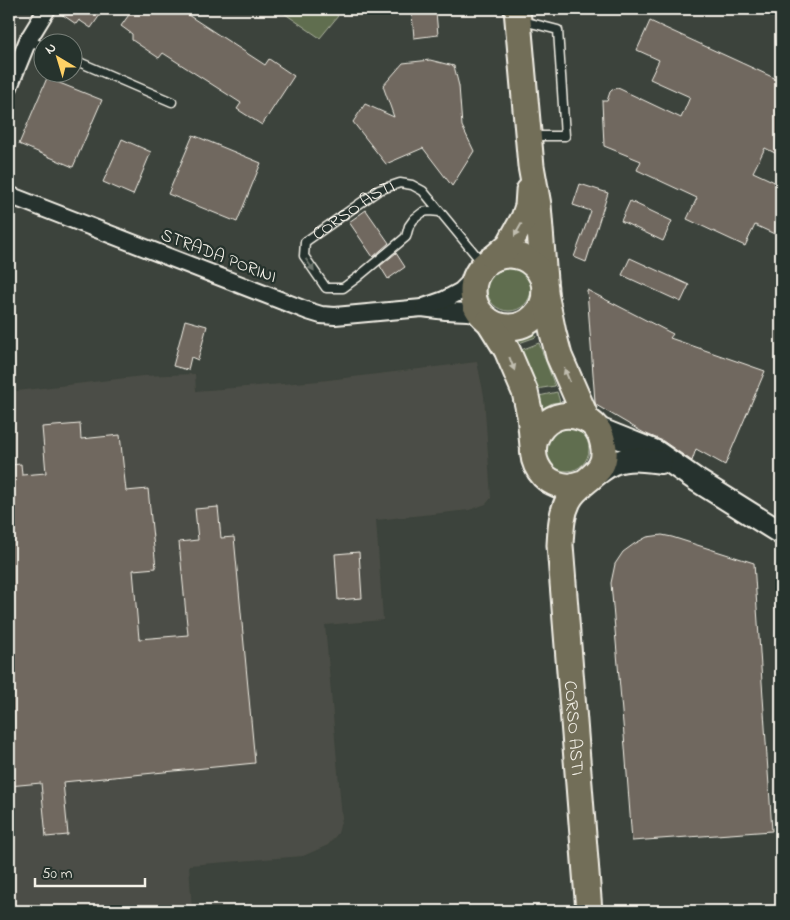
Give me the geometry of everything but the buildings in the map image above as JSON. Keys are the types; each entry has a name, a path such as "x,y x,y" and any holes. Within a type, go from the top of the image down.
{"main road":[{"path":"518,15 531,166 538,205 544,286 553,334 559,356 592,424 602,437 604,447 604,458 600,468 588,480 571,486 559,485 548,480 539,471 533,455 530,416 524,392 507,350 477,307 474,296 474,286 485,266 510,244 524,218 528,206 531,166"},
{"path":"485,266 506,255 518,256 529,261 538,269 544,286 543,303 538,313 530,320 520,325 510,326 499,325 486,318"},
{"path":"533,446 536,435 543,425 553,418 564,415 576,416 592,424"},
{"name":"CORSO ASTI","path":"539,471 550,517 560,545"},
{"name":"CORSO ASTI","path":"588,480 568,499 562,516 560,545 589,911"}],"street":[{"path":"40,32 47,9"},
{"path":"9,87 32,50"},
{"name":"STRADA PORINI","path":"9,195 321,315 335,316 422,308 446,312 468,312 486,318"},
{"name":"STRADA PORINI","path":"422,308 461,292 485,266"},
{"name":"CORSO ASTI","path":"592,424 656,452 698,482 781,533"},
{"name":"CORSO ASTI","path":"588,480 613,464 629,460 670,463"}],"lane":[{"path":"518,15 558,30 565,136 529,136"},
{"path":"82,63 172,102"},
{"name":"CORSO ASTI","path":"440,212 423,212 414,219 409,226 406,237 343,288 326,288 304,256 306,242 379,190 400,183 423,191 485,266"}],"shaded area":[{"path":"477,362 484,396 491,498 486,504 469,510 376,520 383,620 325,625 342,818 338,833 328,845 303,856 189,865 192,911 9,911 9,392 143,376 195,374 196,391 320,381"}],"green space":[{"path":"278,9 330,9 338,16 320,38"},
{"path":"505,267 513,267 525,273 531,289 525,305 513,311 505,311 493,305 487,293 487,285 493,273"},
{"path":"534,330 536,337 519,343 516,336"},
{"path":"539,343 555,386 536,389 521,350"},
{"path":"557,392 560,402 552,403 543,408 539,396"},
{"path":"567,427 579,431 585,437 589,449 585,461 579,467 567,471 555,467 549,461 545,449 549,437 555,431"}]}
